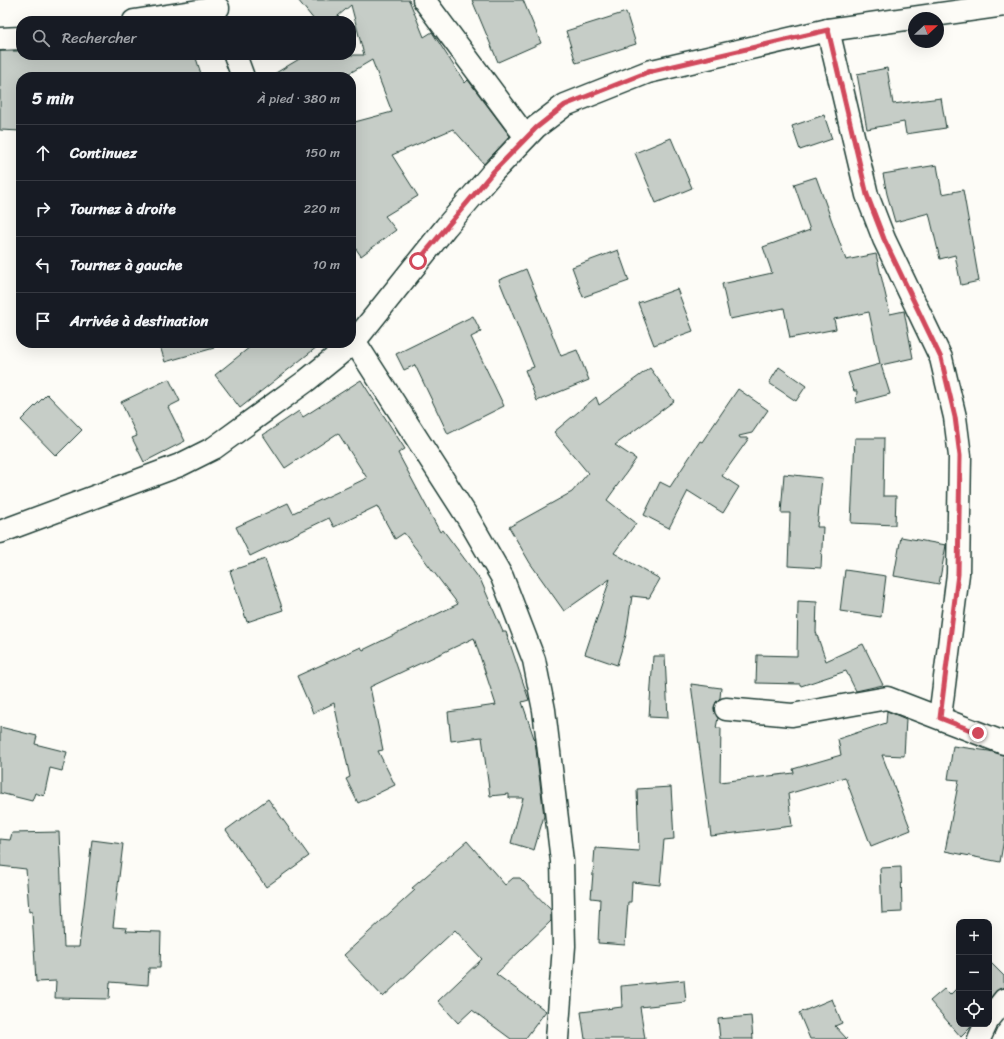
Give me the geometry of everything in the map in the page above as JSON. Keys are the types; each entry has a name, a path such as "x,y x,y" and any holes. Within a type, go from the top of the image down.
{"street":[{"path":"424,0 526,137"},
{"path":"356,334 493,172 526,137 565,105 648,72 828,30 1004,5"},
{"path":"173,16 219,10"},
{"path":"828,30 867,195 884,239 941,358 955,417 960,456 958,574 940,718"},
{"path":"0,39 16,38"},
{"path":"237,60 241,72"},
{"path":"356,345 464,512 502,577 534,660 544,710 562,861 564,946 557,1039"},
{"path":"0,532 180,465 214,448 306,381 342,348"},
{"path":"726,709 792,714 887,698 1004,743"},
{"path":"992,1015 1004,1000"},
{"path":"980,1039 985,1027"}],"building":[{"path":"298,0 409,0 424,37 432,32 465,83 468,80 510,136 484,164 453,129 392,155 418,196 385,216 396,230 361,256 356,249 356,122 392,112 372,60 352,72 277,72 298,60 356,60 356,55 364,55 356,24 356,16 354,16 351,5 338,16 311,16"},
{"path":"472,0 523,0 541,43 498,62"},
{"path":"626,12 636,44 576,63 566,31"},
{"path":"0,51 16,51 16,60 197,60 200,72 16,72 16,131 0,130"},
{"path":"887,68 893,104 941,98 946,128 906,134 904,122 867,129 857,74"},
{"path":"824,115 832,139 800,150 792,126"},
{"path":"671,138 692,188 656,203 635,153"},
{"path":"937,165 942,194 963,190 979,281 961,285 955,255 940,259 929,213 895,222 883,174"},
{"path":"816,177 846,260 876,254 890,314 904,311 913,358 881,365 890,394 856,403 857,391 854,391 848,373 880,364 869,312 834,319 836,329 790,338 784,308 730,319 722,284 772,273 763,247 810,230 794,184"},
{"path":"618,250 629,281 583,297 572,267"},
{"path":"526,269 561,356 577,350 589,380 537,401 525,370 534,367 499,280"},
{"path":"677,289 693,331 654,345 638,303"},
{"path":"473,316 481,332 471,337 504,406 448,434 415,365 404,370 396,354"},
{"path":"161,348 214,348 165,362"},
{"path":"249,348 316,348 240,408 215,375"},
{"path":"779,367 806,386 796,401 769,383"},
{"path":"650,368 674,401 615,445 636,459 607,500 636,523 614,553 660,579 649,598 632,596 626,635 617,665 585,654 610,579 564,611 530,563 509,527 572,492 588,473 554,432 596,397 599,405"},
{"path":"169,379 180,401 168,407 185,441 144,462 132,438 137,436 121,402"},
{"path":"361,380 405,449 398,453 440,532 443,530 481,581 503,632 506,632 529,700 522,702 535,741 544,816 534,850 511,843 523,798 509,798 509,794 490,796 482,737 451,741 448,712 496,705 474,638 370,687 383,750 378,751 395,785 358,803 346,779 350,777 334,703 313,713 297,676 361,647 363,650 458,604 404,533 395,539 377,506 334,527 329,518 250,556 236,527 288,503 293,513 367,478 338,433 285,468 263,435 299,411 303,417"},
{"path":"738,389 768,410 752,433 739,436 740,438 749,438 722,476 739,487 723,513 688,491 669,528 644,515 660,482 670,487 700,441 702,442"},
{"path":"47,394 82,430 56,456 21,420"},
{"path":"855,438 884,438 883,496 896,496 895,525 851,523"},
{"path":"784,474 822,478 817,527 823,527 821,568 788,566 790,513 781,513"},
{"path":"901,537 946,545 939,584 894,576"},
{"path":"265,559 283,610 247,622 230,571"},
{"path":"845,570 886,576 881,617 840,611"},
{"path":"798,601 817,602 816,632 826,661 863,644 883,685 856,691 846,671 801,686 800,684 756,683 757,655 797,656"},
{"path":"653,656 665,656 668,718 649,717"},
{"path":"691,684 721,688 720,698 716,702 714,708 718,718 716,728 721,728 720,782 794,773 793,769 841,755 838,739 886,723 887,711 906,719 904,756 882,755 911,830 871,846 845,777 788,794 792,826 711,836"},
{"path":"0,727 37,736 35,744 67,752 62,771 50,768 44,796 35,793 32,801 0,793"},
{"path":"953,746 989,751 1004,755 1004,839 1000,862 945,851 959,780 948,779"},
{"path":"671,787 674,839 664,840 660,885 632,882 631,902 628,902 625,945 598,943 600,899 591,898 595,848 639,851 637,789"},
{"path":"268,799 309,856 266,887 226,830"},
{"path":"59,832 64,947 79,947 92,840 123,844 113,927 127,928 126,931 161,932 160,968 149,968 148,985 110,982 109,999 55,998 56,981 36,982 32,911 29,912 26,869 0,866 0,839 10,840 12,833"},
{"path":"467,841 505,885 513,878 520,878 551,910 551,921 496,974 546,1011 525,1039 511,1039 472,1010 458,1023 438,1001 482,959 455,930 383,997 344,955 415,890 412,888"},
{"path":"901,867 902,912 882,913 880,868"},
{"path":"992,964 1004,976 1004,988 999,989 992,996"},
{"path":"684,980 686,1002 640,1007 645,1039 585,1039 581,1012 622,1007 621,986"},
{"path":"944,989 950,995 956,989 956,1027 970,1027 961,1037 930,1001"},
{"path":"832,999 842,1023 835,1026 847,1039 810,1039 799,1013"},
{"path":"751,1016 753,1039 720,1039 718,1019"}],"route":[{"path":"418,261 493,172 536,128 565,105 648,72 828,30 859,167 867,195 884,239 941,358 955,417 960,456 958,574 940,718 978,733"}]}
